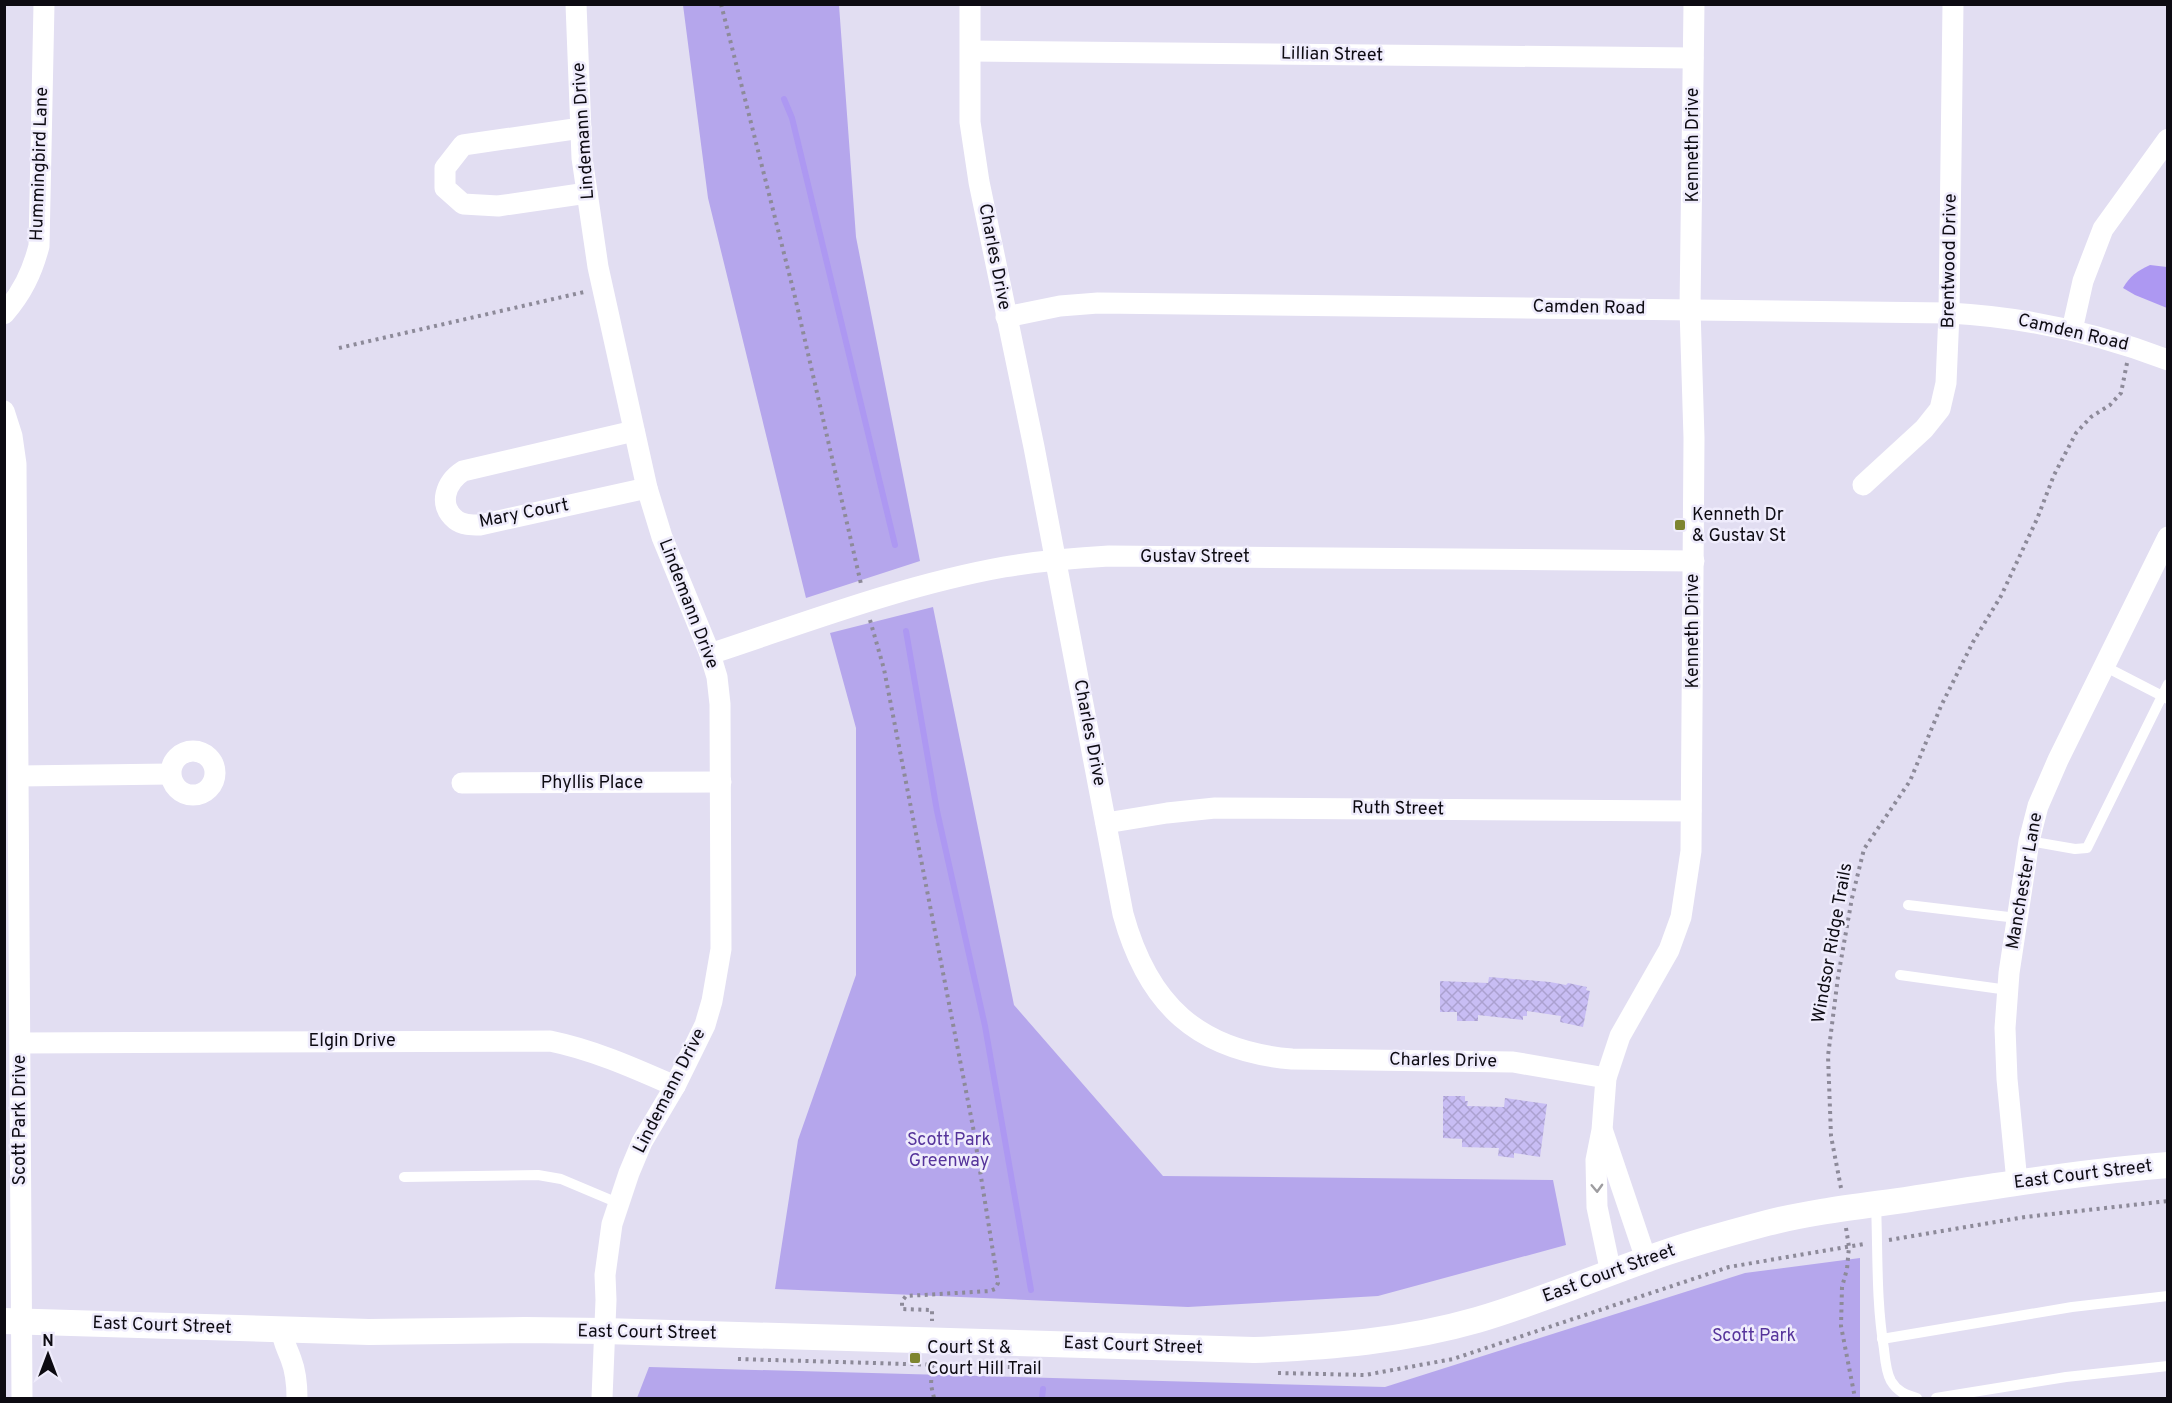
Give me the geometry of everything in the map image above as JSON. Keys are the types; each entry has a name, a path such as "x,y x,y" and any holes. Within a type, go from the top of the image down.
{"street":[{"name":"Hummingbird Lane","path":"4,314 21,293 32,272 39,246 44,4"},
{"name":"Lindemann Drive","path":"576,4 582,158 603,288 647,488 665,547 710,654 720,704 721,949 718,969 705,1025 675,1086 642,1142 618,1203 608,1247 604,1331"},
{"name":"Charles Drive","path":"970,4 970,122 979,182 1056,560 1123,914 1131,945 1141,965 1172,1010 1191,1025 1214,1040 1264,1057 1513,1062 1606,1078"},
{"name":"Kenneth Drive","path":"1611,1273 1597,1207 1596,1160 1602,1130 1606,1078 1620,1036 1669,950 1682,917 1691,851 1694,438 1690,309 1694,4"},
{"name":"Brentwood Drive","path":"1863,485 1924,429 1940,410 1946,383 1953,4"},
{"name":"Lillian Street","path":"971,51 1693,58"},
{"path":"581,128 463,145 445,168 445,188 463,204 498,206 587,193"},
{"path":"2072,330 2083,281 2103,229 2168,140"},
{"name":"Camden Road","path":"1006,317 1060,306 1098,303 1949,313 1987,315 2072,330 2131,346 2168,360"},
{"name":"Scott Park Drive","path":"4,411 12,436 16,464 11,718 19,776 20,1043 13,1321 22,1398"},
{"name":"Mary Court","path":"634,431 463,471 452,478 447,487 445,499 448,510 456,521 467,525 480,525 647,488"},
{"name":"Manchester Lane","path":"2017,1182 2007,1079 2005,1028 2017,918 2029,840 2038,806 2168,537"},
{"name":"Gustav Street","path":"710,654 865,603 944,580 1003,567 1056,560 1109,556 1694,561"},
{"path":"19,776 170,774"},
{"name":"Phyllis Place","path":"462,783 721,782"},
{"name":"Ruth Street","path":"1106,823 1215,808 1691,812"},
{"name":"Elgin Drive","path":"20,1043 550,1041 605,1055 675,1086"},
{"name":"Kenneth Drive","path":"1602,1130 1646,1259"},
{"name":"East Court Street","path":"13,1321 369,1332 604,1331 1254,1350 1310,1348 1398,1337 1475,1320 1528,1304 1646,1259 1771,1222 2057,1176 2168,1165"},
{"path":"282,1330 283,1344 291,1359 297,1382 297,1398"},
{"path":"602,1398 604,1331"}],"lane":[{"path":"2104,666 2165,697"},
{"path":"2029,840 2075,849 2087,848 2165,697 2168,684"},
{"path":"1908,905 2017,918"},
{"path":"1900,975 2008,990"},
{"path":"404,1177 538,1175 561,1179 618,1203"},
{"path":"1876,1204 1879,1311 1889,1378 1905,1395 1917,1398"},
{"path":"1882,1339 2048,1311 2168,1296"},
{"path":"1936,1398 2066,1377 2168,1366"}],"path":[{"path":"721,4 795,297 865,603 889,691 973,1126 998,1283 995,1289 990,1291 911,1295 906,1296 903,1301 902,1309 932,1310"},
{"path":"339,348 603,288"},
{"name":"Windsor Ridge Trails","path":"1855,1398 1841,1326 1842,1287 1848,1269 1849,1247 1831,1136 1828,1056 1838,977 1852,898 1864,849 1910,781 1941,706 1973,642 2001,596 2037,519 2054,475 2076,433 2091,417 2110,405 2121,393 2131,346"},
{"path":"730,1359 932,1366"}],"green space":[{"path":"683,5 839,5 856,237 920,561 806,598 708,198"},
{"name":"Scott Park Greenway","path":"933,607 1014,1005 1163,1176 1553,1180 1566,1245 1378,1296 1188,1307 775,1289 798,1140 856,975 856,728 830,633"},
{"name":"Scott Park","path":"1860,1258 1860,1398 637,1398 649,1367 1385,1387 1745,1273"}],"shaded area":[{"path":"2150,265 2167,267 2167,308 2123,288 2134,274"}],"building":[{"path":"1489,977 1566,985 1568,983 1587,987 1586,990 1590,991 1583,1027 1560,1022 1561,1016 1527,1011 1527,1016 1523,1016 1523,1020 1478,1015 1478,1021 1457,1021 1457,1012 1440,1012 1440,981 1488,983"},
{"path":"1443,1096 1465,1096 1465,1101 1468,1101 1467,1106 1504,1107 1505,1098 1547,1104 1540,1157 1514,1153 1514,1158 1498,1156 1499,1148 1462,1147 1462,1139 1443,1138"}],"waterway":[{"path":"784,99 792,118 895,545"},
{"path":"906,631 937,811 985,1026 1031,1290"},
{"path":"1042,1398 1043,1389"}],"place":[{"name":"Kenneth Dr & Gustav St","path":"1680,525"},
{"name":"Court St & Court Hill Trail","path":"915,1358"}]}
